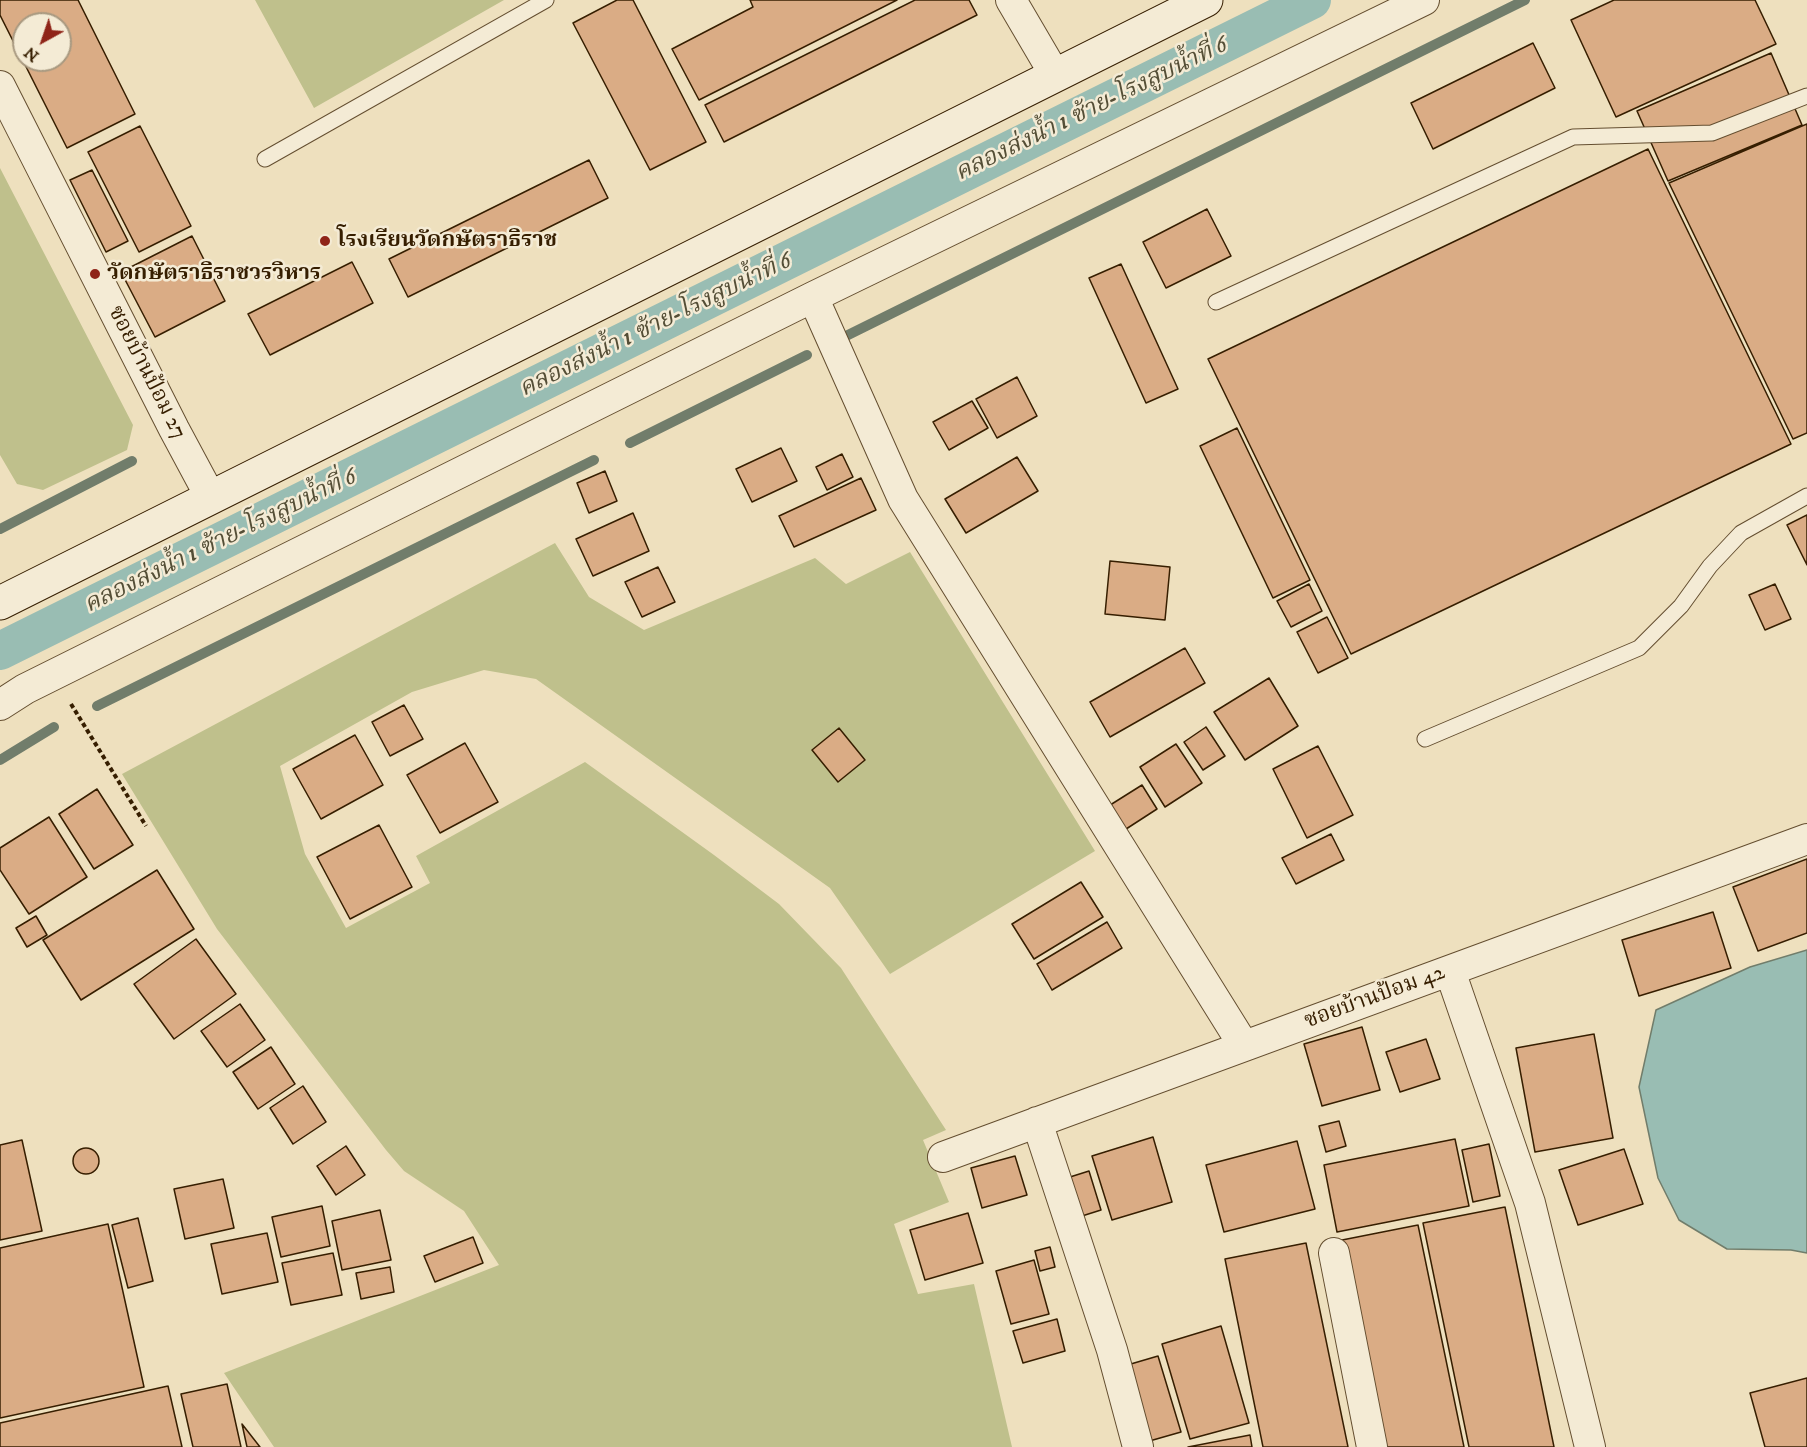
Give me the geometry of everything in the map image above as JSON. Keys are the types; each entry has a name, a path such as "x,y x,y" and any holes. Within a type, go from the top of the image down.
{"main road":[{"path":"0,603 1206,0"}],"street":[{"path":"1011,0 1055,75"},
{"path":"0,705 25,689 813,297 1424,0"},
{"name":"ซอยบ้านป้อม 27","path":"0,86 211,498"},
{"path":"813,297 903,499 1244,1046"},
{"name":"ซอยบ้านป้อม 42","path":"943,1157 1807,839"},
{"path":"1450,970 1530,1203 1590,1447"},
{"path":"1037,1122 1112,1350 1138,1447"},
{"path":"1334,1253 1372,1447"}],"lane":[{"path":"265,159 546,0"},
{"path":"1216,302 1573,137 1712,133 1807,96"},
{"path":"1425,739 1639,648 1681,606 1710,566 1742,533 1807,496"}],"path":[{"path":"54,675 146,826"}],"green space":[{"path":"255,0 504,0 314,108"},
{"path":"0,168 133,425 127,450 43,490 17,484 0,455"},
{"path":"555,543 589,597 644,630 815,558 846,584 910,552 1095,851 890,974 830,888 536,679 484,670 412,692 280,766 305,854 346,928 430,883 416,856 585,762 779,904 841,968 946,1130 923,1140 949,1202 894,1224 918,1294 974,1284 1012,1447 274,1447 224,1373 499,1265 464,1211 404,1171 386,1150 217,929 122,774"}],"water":[{"path":"1807,950 1807,1253 1791,1250 1727,1249 1679,1220 1658,1178 1639,1087 1656,1010 1750,967"}],"building":[{"path":"0,0 78,0 135,114 67,148 29,72 72,72 72,12 12,12 12,39 0,15"},
{"path":"617,0 633,0 706,142 650,170 573,23"},
{"path":"750,0 897,0 699,100 672,49 753,7"},
{"path":"915,0 969,0 977,15 724,142 705,105"},
{"path":"1614,0 1755,0 1776,44 1616,117 1571,20"},
{"path":"1533,43 1555,88 1433,149 1411,103"},
{"path":"1771,53 1802,125 1668,181 1637,111"},
{"path":"1807,124 1807,433 1793,439 1669,183"},
{"path":"140,126 191,226 139,252 88,152"},
{"path":"1648,149 1791,444 1351,654 1208,359"},
{"path":"589,160 608,198 408,297 389,259"},
{"path":"92,170 128,241 106,252 70,180"},
{"path":"1207,209 1231,256 1166,288 1143,242"},
{"path":"192,236 225,301 155,337 121,272"},
{"path":"352,262 373,303 270,355 248,314"},
{"path":"1121,264 1178,389 1146,403 1089,278"},
{"path":"1017,377 1037,416 997,438 976,399"},
{"path":"972,401 988,428 949,450 933,422"},
{"path":"1237,428 1310,580 1273,598 1200,446"},
{"path":"781,448 797,481 752,502 736,469"},
{"path":"842,454 853,477 827,490 816,467"},
{"path":"1017,457 1038,491 966,533 945,499"},
{"path":"605,471 617,501 589,513 577,483"},
{"path":"861,478 876,510 794,547 779,516"},
{"path":"633,513 649,551 593,576 576,539"},
{"path":"1807,515 1807,565 1787,525"},
{"path":"1110,561 1170,567 1165,620 1105,614"},
{"path":"658,567 675,602 642,617 625,582"},
{"path":"1309,584 1322,611 1291,627 1277,601"},
{"path":"1775,584 1791,619 1765,630 1749,595"},
{"path":"1327,617 1348,658 1318,673 1297,632"},
{"path":"1185,648 1205,683 1110,737 1090,702"},
{"path":"1269,678 1298,726 1245,760 1214,712"},
{"path":"404,705 423,739 390,756 372,722"},
{"path":"1206,727 1225,756 1203,770 1184,742"},
{"path":"839,728 865,760 838,782 812,750"},
{"path":"355,735 383,785 321,819 293,769"},
{"path":"465,743 498,802 440,833 407,775"},
{"path":"1176,744 1202,783 1165,807 1140,767"},
{"path":"1318,746 1353,815 1307,838 1273,769"},
{"path":"1142,785 1157,809 1123,831 1107,807"},
{"path":"97,789 133,845 94,869 59,814"},
{"path":"49,817 87,877 29,914 0,870 0,848"},
{"path":"379,825 412,887 350,919 317,857"},
{"path":"1331,834 1344,860 1296,884 1282,858"},
{"path":"1807,859 1807,933 1758,951 1733,887"},
{"path":"157,870 194,929 81,1000 43,940"},
{"path":"1081,882 1103,917 1034,959 1012,924"},
{"path":"1713,912 1731,968 1639,996 1622,940"},
{"path":"36,916 47,935 27,947 16,928"},
{"path":"1107,922 1122,948 1052,990 1037,964"},
{"path":"196,939 236,994 174,1039 134,984"},
{"path":"240,1004 265,1040 227,1067 201,1031"},
{"path":"1362,1027 1380,1090 1322,1106 1304,1044"},
{"path":"1594,1034 1613,1138 1535,1152 1516,1048"},
{"path":"1426,1039 1440,1079 1400,1092 1386,1052"},
{"path":"271,1047 295,1084 258,1109 233,1072"},
{"path":"303,1086 326,1122 293,1144 270,1108"},
{"path":"1339,1121 1346,1146 1326,1152 1319,1126"},
{"path":"1153,1137 1172,1202 1112,1220 1092,1156"},
{"path":"1455,1139 1469,1206 1337,1232 1324,1165"},
{"path":"22,1140 42,1231 0,1240 0,1145"},
{"path":"1297,1141 1315,1209 1224,1232 1206,1165"},
{"path":"1489,1144 1500,1196 1473,1202 1462,1150"},
{"path":"346,1146 365,1175 336,1195 317,1166"},
{"path":"86,1148 95,1152 99,1161 95,1170 86,1174 77,1170 73,1161 77,1152"},
{"path":"1624,1149 1643,1204 1578,1225 1559,1170"},
{"path":"1015,1156 1027,1195 982,1208 971,1168"},
{"path":"1089,1171 1101,1210 1082,1216 1070,1177"},
{"path":"223,1179 234,1228 185,1239 174,1189"},
{"path":"322,1206 330,1246 281,1257 272,1217"},
{"path":"1505,1207 1554,1447 1469,1447 1423,1223"},
{"path":"380,1210 391,1260 342,1270 332,1221"},
{"path":"968,1213 983,1263 925,1280 910,1230"},
{"path":"138,1218 153,1281 128,1288 112,1225"},
{"path":"108,1224 144,1387 0,1418 0,1248"},
{"path":"1418,1225 1464,1447 1379,1447 1337,1241"},
{"path":"267,1233 278,1282 222,1294 211,1244"},
{"path":"473,1237 483,1263 435,1282 424,1256"},
{"path":"1306,1243 1348,1447 1263,1447 1225,1259"},
{"path":"1050,1247 1055,1267 1040,1271 1035,1251"},
{"path":"333,1253 342,1295 291,1305 282,1263"},
{"path":"1034,1260 1049,1314 1011,1324 996,1271"},
{"path":"390,1267 394,1292 361,1299 356,1273"},
{"path":"1057,1319 1065,1351 1023,1363 1013,1331"},
{"path":"1221,1326 1249,1423 1190,1439 1162,1344"},
{"path":"1158,1356 1181,1432 1146,1442 1124,1366"},
{"path":"1807,1378 1807,1447 1765,1447 1750,1393"},
{"path":"227,1384 241,1447 193,1447 181,1394"},
{"path":"168,1386 182,1447 0,1447 0,1423"},
{"path":"242,1424 260,1447 247,1447"},
{"path":"1250,1435 1252,1447 1188,1447"}],"waterway":[{"name":"คลองส่งน้ำ 1 ซ้าย-โรงสูบน้ำที่ 6","path":"0,651 1312,0"},
{"path":"848,335 1525,0"},
{"path":"630,443 807,355"},
{"path":"97,706 594,460"},
{"path":"0,529 132,461"},
{"path":"0,760 54,727"}],"place":[{"name":"โรงเรียนวัดกษัตราธิราช","path":"325,241"},
{"name":"วัดกษัตราธิราชวรวิหาร","path":"95,274"}]}
